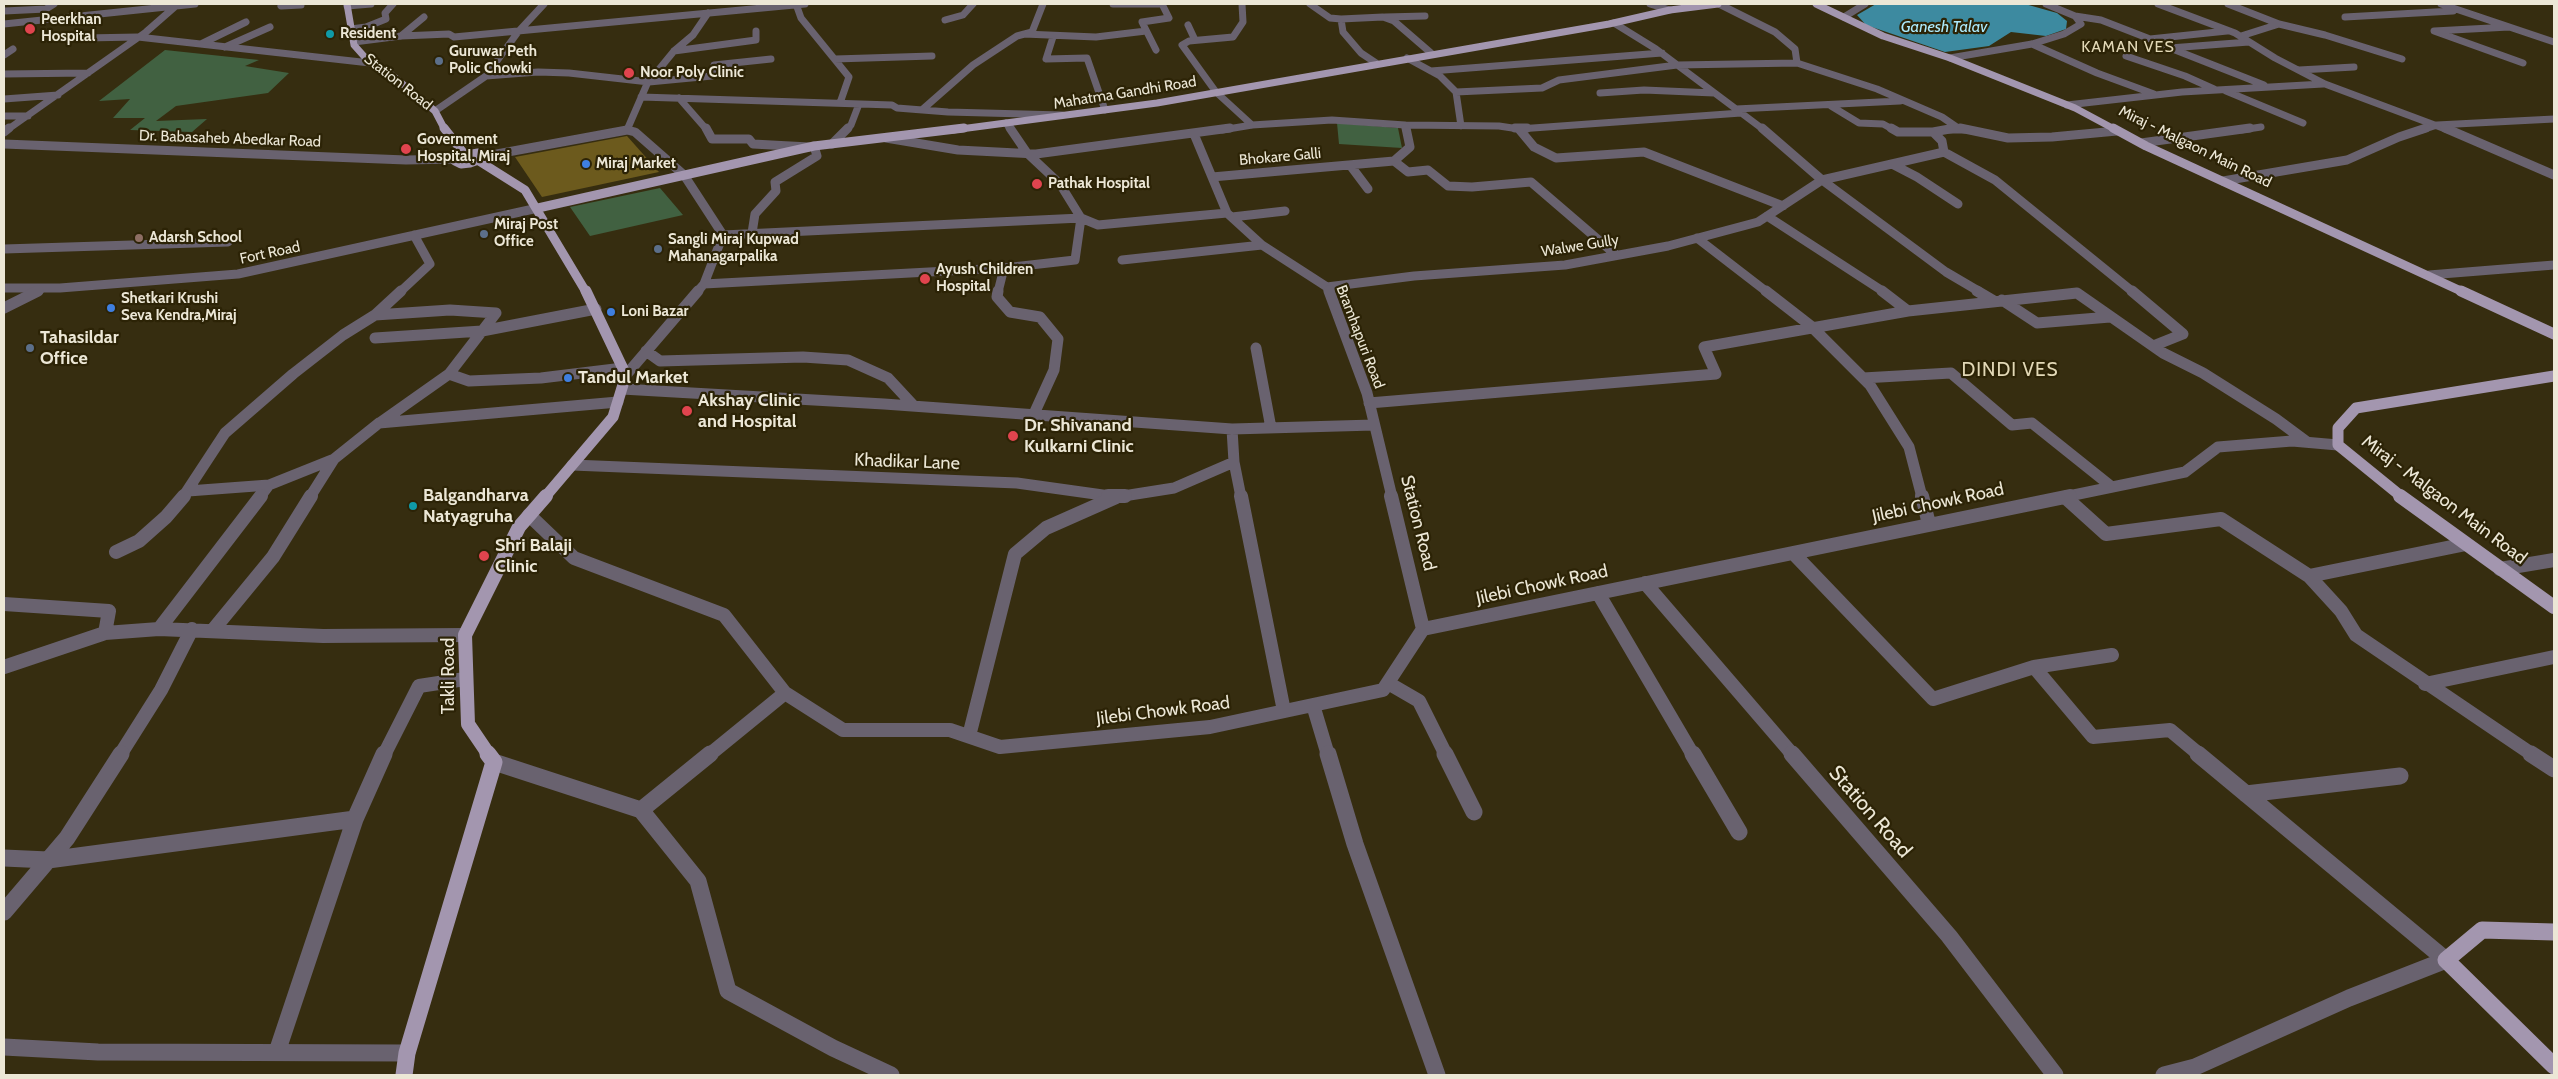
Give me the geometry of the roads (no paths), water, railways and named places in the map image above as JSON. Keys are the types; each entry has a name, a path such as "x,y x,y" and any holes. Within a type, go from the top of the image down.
{"main road":[{"name":"Mahatma Gandhi Road","path":"538,208 812,146 1067,116 1216,92 1614,22 1670,10 1718,4"},
{"name":"Miraj - Malgaon Main Road","path":"1816,4 1883,36 1950,58 2067,105 2141,143 2554,334"},
{"name":"Station Road","path":"347,5 354,42 370,63 388,72 435,111 445,130 464,155"},
{"path":"482,159 461,164 456,162 456,159 464,155 478,154 482,159 525,190 538,208 596,309 625,371"},
{"name":"Takli Road","path":"494,762 468,724 465,635 519,526 614,417 625,371"},
{"name":"Miraj - Malgaon Main Road","path":"2554,376 2356,408 2338,428 2338,446 2413,506 2554,607"},
{"path":"404,1075 407,1053 494,762"},
{"path":"2554,932 2482,930 2446,960 2554,1066"}],"street":[{"path":"4,11 46,9 54,4"},
{"path":"4,24 195,4"},
{"path":"283,4 281,6 301,5"},
{"path":"347,5 371,4"},
{"path":"351,29 366,27 386,19 385,13 393,4"},
{"path":"435,111 486,76 544,4"},
{"path":"718,12 721,4"},
{"path":"796,4 801,18 849,77 848,85 840,103"},
{"path":"354,42 402,36 449,34 454,37 686,13 757,11 805,4"},
{"path":"945,20 964,15 973,4"},
{"path":"923,109 973,65 1017,36 1032,32 1043,4"},
{"path":"1113,4 1162,4 1169,18 1142,22 1156,50"},
{"path":"1242,4 1243,22 1233,37 1195,40 1182,45 1216,92 1252,125"},
{"path":"1310,4 1330,18 1424,16"},
{"path":"1650,4 1670,10"},
{"path":"1718,4 1775,32 1795,48 1797,63"},
{"path":"1844,17 1865,4"},
{"path":"2046,4 2075,16 2101,20 2270,87"},
{"path":"2158,4 2241,36 2325,84 2437,125 2554,175"},
{"path":"2228,4 2279,24 2402,59"},
{"path":"2441,4 2554,42"},
{"path":"4,132 138,37 175,5"},
{"path":"2345,17 2461,10"},
{"path":"627,130 648,82 674,51 693,35 708,13"},
{"path":"1950,58 2032,44 2064,34 2081,24 2075,16"},
{"path":"402,36 424,17"},
{"path":"1383,17 1394,21 1431,53"},
{"path":"1341,19 1343,32 1361,53 1376,63"},
{"path":"198,45 246,22"},
{"path":"1614,22 1714,92 1771,135 1822,180 1946,272 2037,323 2110,316"},
{"path":"2241,36 2279,24"},
{"path":"1188,25 1195,40"},
{"path":"226,47 270,27"},
{"path":"2509,27 2434,31 2522,63"},
{"path":"674,51 756,40 756,31"},
{"path":"1024,34 1053,37 1096,37 1146,31"},
{"path":"2150,39 2230,31"},
{"path":"84,38 138,37 370,63"},
{"path":"1053,37 1046,59 1087,58 1105,110"},
{"path":"2170,48 2249,42"},
{"path":"2032,44 2097,73 2157,95"},
{"path":"4,54 13,49"},
{"path":"1431,71 1662,54"},
{"path":"835,59 932,56"},
{"path":"2126,56 2185,76 2303,123"},
{"path":"486,76 569,72 648,82 712,76 714,65 771,58"},
{"path":"1407,58 1431,71 1456,92 1461,126"},
{"path":"1456,92 1542,88 1559,80 1677,65 1797,63 1877,89 1942,117 1958,128"},
{"path":"2298,70 2354,67"},
{"path":"4,74 88,73"},
{"path":"2067,105 2157,95 2325,84"},
{"path":"1600,93 1644,90 1714,92"},
{"path":"4,99 58,95"},
{"path":"640,97 892,105 897,108 1067,116"},
{"path":"679,98 707,129 712,139 749,139 753,144 812,146 817,156 775,182 776,190 755,214 752,233"},
{"path":"886,138 958,150 1027,153 1194,134 1252,125 1332,120 1405,125 1499,126 1519,129 1738,111 1903,101"},
{"path":"832,144 851,125 859,104"},
{"path":"1831,106 1859,123 1883,124 1898,132 1934,132 1958,128 2008,138 2052,137 2117,131"},
{"path":"4,116 28,116"},
{"path":"2223,181 2347,160 2399,137 2437,125 2554,118"},
{"path":"704,284 1004,268 1075,260 1081,218 1060,184 1027,153 1006,124"},
{"path":"1405,125 1410,147 1394,162 1408,172 1428,170 1448,186 1472,187 1531,182 1616,255"},
{"path":"2141,143 2261,127"},
{"path":"1519,129 1534,147 1556,158 1644,152 1783,206"},
{"path":"482,159 627,130 636,132 684,175 723,235"},
{"path":"1934,132 1942,141 1944,152"},
{"name":"Bramhapuri Road","path":"1194,134 1230,215 1262,245 1327,287 1369,403 1374,425"},
{"name":"Dr. Babasaheb Abedkar Road","path":"4,144 406,160 456,159"},
{"path":"4,154 25,145"},
{"path":"1822,180 1944,152 1995,180 2052,224 2183,334 2153,346"},
{"name":"Bhokare Galli","path":"1212,177 1350,164 1394,162"},
{"path":"1350,164 1368,189"},
{"path":"1892,164 1917,177 1958,204"},
{"name":"Walwe Gully","path":"1327,287 1414,276 1565,265 1697,238 1758,222 1822,180"},
{"name":"Fort Road","path":"4,288 44,288 238,274 538,208"},
{"path":"723,235 1081,218 1098,225 1285,211"},
{"path":"1767,216 1869,281 1908,311"},
{"path":"116,552 139,542 166,517 188,491 225,433 336,340 375,316 430,264 414,235"},
{"path":"449,374 469,381 541,378 625,371 646,352 704,284 723,235"},
{"path":"1697,238 1811,326 1870,385 1908,447 1929,524"},
{"path":"4,249 228,242"},
{"path":"1122,260 1262,245"},
{"path":"2429,275 2554,265"},
{"path":"1004,268 997,297 1010,312 1040,317 1058,340 1054,370 1033,416"},
{"path":"4,308 44,288"},
{"path":"1369,403 1716,374 1704,347 1811,326 1908,311 2077,293 2153,346 2219,383 2308,442"},
{"path":"375,338 482,331 596,309"},
{"path":"188,491 269,485 334,459 379,423 449,374 496,313 450,310 375,316"},
{"path":"1256,348 1271,428"},
{"path":"646,352 660,361 802,357 848,360 888,378 914,406"},
{"path":"1863,378 1951,373 2012,425 2032,423 2112,487"},
{"path":"379,423 620,395 914,406 1232,429 1374,425"},
{"name":"Station Road","path":"1374,425 1423,629"},
{"path":"1232,429 1234,462 1284,711"},
{"name":"Jilebi Chowk Road","path":"1423,629 2185,472 2218,447 2292,440 2338,446"},
{"path":"213,630 273,557 334,459"},
{"name":"Khadikar Lane","path":"572,465 1017,483 1117,497 1174,488 1234,462"},
{"path":"159,628 269,485"},
{"path":"969,736 1015,554 1046,528 1117,497"},
{"path":"2065,497 2106,534 2221,519 2309,576 2341,611 2356,635 2425,684 2554,769"},
{"path":"529,515 574,558 724,615 785,694 641,810"},
{"path":"2309,576 2466,544"},
{"path":"1793,552 1933,700 2034,667 2112,655"},
{"path":"2500,569 2554,560"},
{"name":"Station Road","path":"1645,583 1949,936 2055,1075"},
{"path":"1598,593 1739,832"},
{"path":"4,604 108,611 105,633"},
{"path":"4,666 105,633 159,628 323,636 465,635"},
{"path":"4,912 67,838 116,764 160,690 192,629"},
{"path":"1423,629 1388,683 1419,701 1474,812"},
{"path":"2425,684 2554,658"},
{"path":"2034,667 2093,737 2170,730 2446,960 2349,998 2195,1067 2164,1075"},
{"path":"277,1052 355,819 395,730 419,686 465,679"},
{"name":"Jilebi Chowk Road","path":"785,694 843,730 950,730 1000,747 1210,727 1384,690 1388,683"},
{"path":"1313,705 1355,844 1437,1075"},
{"path":"494,762 641,810 698,881 728,991 833,1048 891,1075"},
{"path":"2246,794 2400,776"},
{"path":"4,858 48,860 355,819"},
{"path":"4,1047 98,1052 407,1053"}],"water":[{"name":"Ganesh Talav","path":"1876,4 2025,4 2057,13 2067,21 2066,29 2046,36 2011,32 1989,46 1945,52 1866,25 1857,15"}],"place":[{"name":"Peerkhan Hospital","path":"30,29"},
{"name":"Resident","path":"330,34"},
{"name":"Guruwar Peth Polic Chowki","path":"439,61"},
{"name":"Noor Poly Clinic","path":"629,73"},
{"name":"Government Hospital, Miraj","path":"406,149"},
{"name":"Miraj Market","path":"586,164"},
{"name":"Pathak Hospital","path":"1037,184"},
{"name":"Miraj Post Office","path":"484,234"},
{"name":"Adarsh School","path":"139,238"},
{"name":"Sangli Miraj Kupwad Mahanagarpalika","path":"658,249"},
{"name":"Ayush Children Hospital","path":"925,279"},
{"name":"Shetkari Krushi Seva Kendra,Miraj","path":"111,308"},
{"name":"Loni Bazar","path":"611,312"},
{"name":"Tahasildar Office","path":"30,348"},
{"name":"Tandul Market","path":"568,378"},
{"name":"Akshay Clinic and Hospital","path":"687,411"},
{"name":"Dr. Shivanand Kulkarni Clinic","path":"1013,436"},
{"name":"Balgandharva Natyagruha","path":"413,506"},
{"name":"Shri Balaji Clinic","path":"484,556"}],"district":[{"name":"KAMAN VES","path":"2128,47"},
{"name":"DINDI VES","path":"2010,370"}]}
